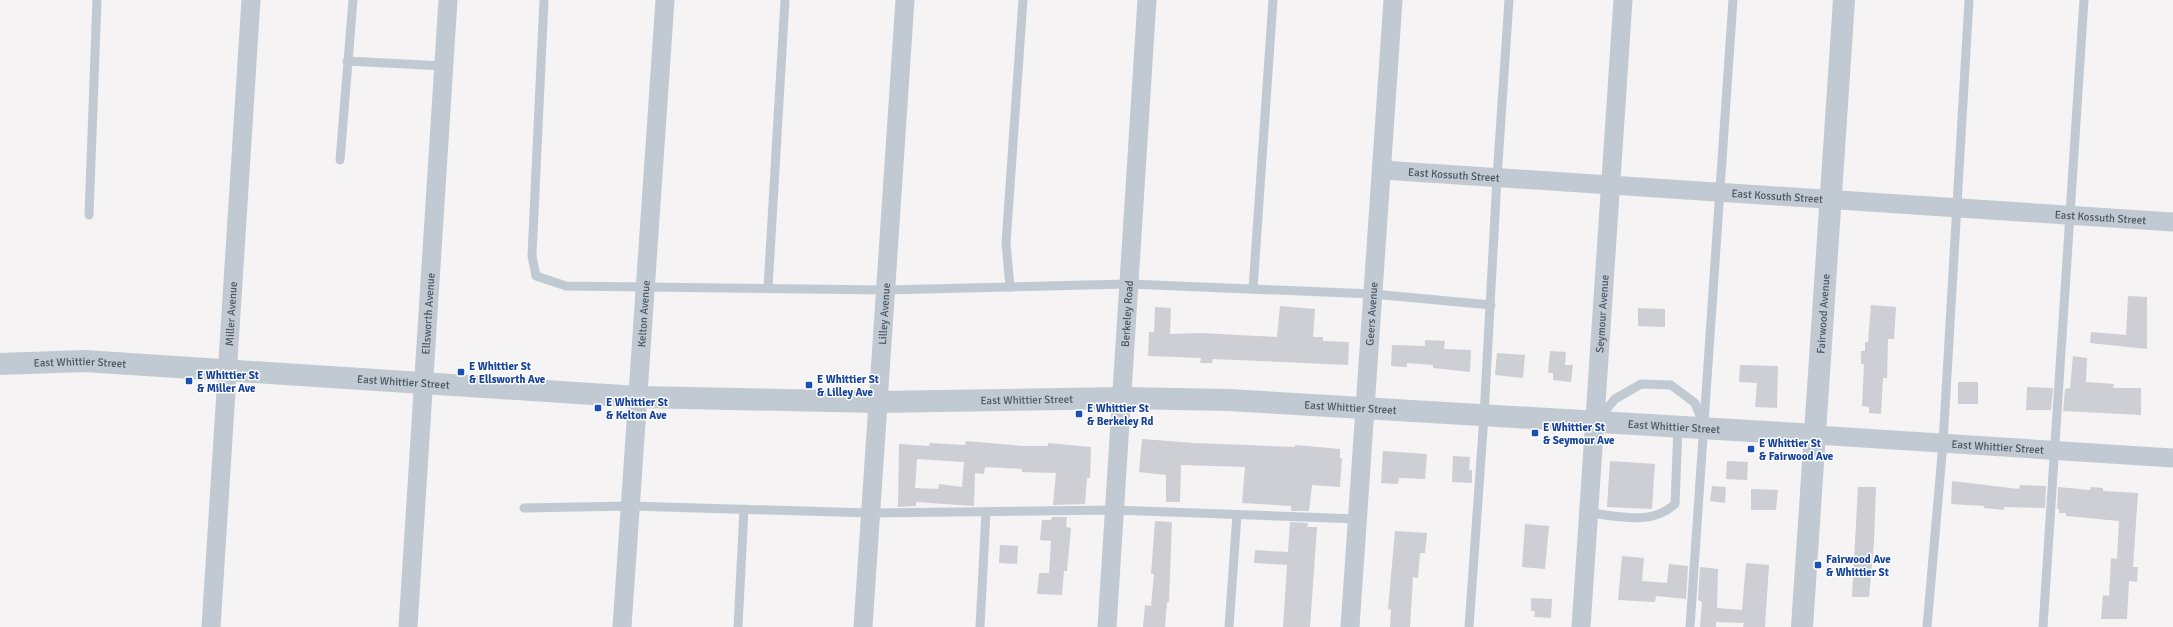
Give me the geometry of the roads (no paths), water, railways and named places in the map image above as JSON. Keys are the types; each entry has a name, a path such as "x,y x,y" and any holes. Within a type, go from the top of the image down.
{"street":[{"name":"Miller Avenue","path":"211,627 226,370 251,0"},
{"name":"Ellsworth Avenue","path":"408,627 448,0"},
{"name":"Kelton Avenue","path":"622,627 665,0"},
{"name":"Lilley Avenue","path":"862,627 905,0"},
{"name":"Berkeley Road","path":"1107,627 1147,0"},
{"name":"Geers Avenue","path":"1350,627 1393,0"},
{"name":"Seymour Avenue","path":"1581,627 1623,0"},
{"name":"Fairwood Avenue","path":"1802,627 1844,0"},
{"name":"East Kossuth Street","path":"1382,170 2173,222"},
{"name":"East Whittier Street","path":"0,364 84,361 638,397 878,402 1122,398 1229,400 1366,407 1484,416 1816,435 2173,458"}],"lane":[{"path":"89,215 98,0"},
{"path":"340,160 353,0"},
{"path":"544,0 532,256 536,276 566,286 886,290 1128,284 1373,294 1491,305"},
{"path":"768,288 785,0"},
{"path":"1010,287 1006,243 1023,0"},
{"path":"1253,289 1273,0"},
{"path":"1468,627 1484,416 1497,178 1509,0"},
{"path":"1690,627 1734,0"},
{"path":"1927,627 1943,443 1958,208 1969,0"},
{"path":"2042,627 2084,0"},
{"path":"347,61 444,66"},
{"path":"1595,423 1615,399 1641,384 1671,385 1695,403 1705,429"},
{"path":"1589,513 1646,518 1665,513 1675,504 1678,428"},
{"path":"524,508 630,506 870,513 1114,510 1358,519"},
{"path":"738,627 744,509"},
{"path":"980,627 986,512"},
{"path":"1229,627 1237,515"}],"place":[{"name":"E Whittier St & Ellsworth Ave","path":"461,372"},
{"name":"E Whittier St & Miller Ave","path":"189,381"},
{"name":"E Whittier St & Lilley Ave","path":"809,385"},
{"name":"E Whittier St & Kelton Ave","path":"598,408"},
{"name":"E Whittier St & Berkeley Rd","path":"1079,414"},
{"name":"E Whittier St & Seymour Ave","path":"1535,433"},
{"name":"E Whittier St & Fairwood Ave","path":"1751,449"},
{"name":"Fairwood Ave & Whittier St","path":"1818,565"}]}
